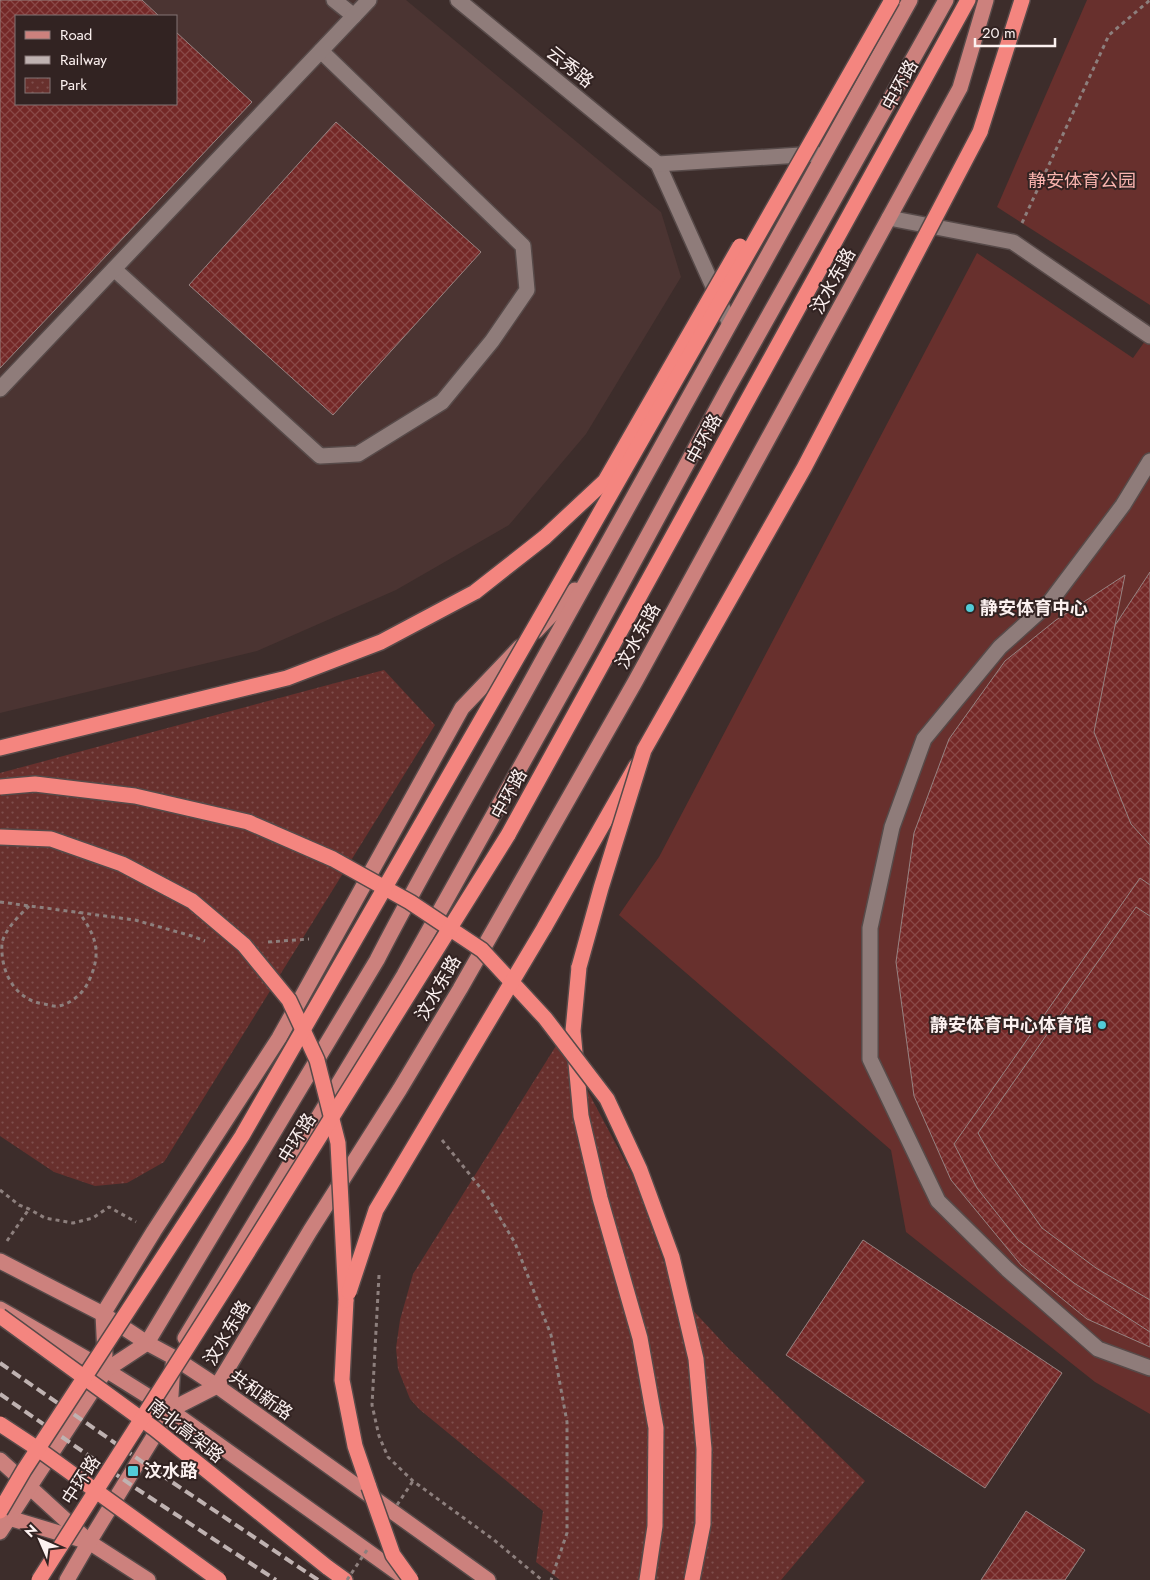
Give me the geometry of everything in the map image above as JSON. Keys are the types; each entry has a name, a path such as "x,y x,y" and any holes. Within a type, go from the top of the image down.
{"highway":[{"path":"0,748 287,678 381,642 475,592 545,537 605,481 882,0"},
{"path":"0,1499 24,1470 242,1136 892,0"},
{"name":"中环路","path":"39,1580 229,1282 508,835 968,0"},
{"path":"346,1300 376,1210 544,928 804,468 980,132 1022,0"},
{"path":"644,750 601,888 579,967 573,1030 580,1116 600,1198 640,1338 656,1428 655,1526 647,1580"},
{"path":"0,787 35,784 135,796 248,822 332,859 410,902 482,950 545,1018 607,1099 640,1170 672,1257 696,1359 704,1449 703,1524 692,1580"},
{"path":"0,837 51,839 122,864 192,901 244,945 288,1000 317,1060 338,1143 346,1300 342,1380 355,1446 393,1555 409,1580"},
{"name":"南北高架路","path":"0,1316 155,1429 345,1580"},
{"path":"0,1424 38,1449 219,1580"},
{"path":"0,1431 38,1449"},
{"path":"3,1513 24,1470"}],"main road":[{"path":"0,1532 3,1513 29,1487 106,1370 147,1343 377,960 405,906 822,153 910,0"},
{"name":"汶水东路","path":"170,1410 173,1357 404,975 592,638 727,390 946,0"},
{"name":"汶水东路","path":"170,1410 217,1386 310,1231 400,1089 460,989 640,673 960,88 986,0"},
{"path":"106,1370 102,1314 279,1038 462,708 589,576"},
{"name":"共和新路","path":"0,1261 102,1314 173,1357 217,1386 488,1580"},
{"path":"0,1309 106,1370 170,1410 409,1580"},
{"path":"67,1580 170,1410"},
{"path":"0,1460 89,1542 148,1580"},
{"path":"3,1513 89,1542"}],"street":[{"path":"334,0 354,16"},
{"path":"0,390 369,0"},
{"name":"云秀路","path":"458,0 658,164"},
{"path":"114,269 320,456 358,454 442,402 492,341 527,290 523,246 321,51"},
{"path":"729,322 658,164 822,153"},
{"path":"888,218 1013,242 1150,336"},
{"path":"1150,461 1123,504 1050,602 1000,647 924,739 892,828 870,928 870,1059 938,1201 1006,1269 1098,1350 1150,1368"}],"path":[{"path":"1013,242 1109,35 1150,0"},
{"path":"0,902 135,920 192,936 209,943"},
{"path":"29,905 14,921 2,942 2,964 8,981 19,994 37,1003 58,1006 78,996 89,981 96,962 97,948 91,929 79,912"},
{"path":"266,942 335,937"},
{"path":"437,1135 487,1196 515,1243 552,1335 566,1422 567,1533 551,1580"},
{"path":"0,1190 19,1205 46,1218 73,1223 93,1218 109,1207 154,1231"},
{"path":"5,1244 29,1209"},
{"path":"379,1274 372,1405 379,1436 388,1457 413,1481 494,1540 542,1580"}],"shaded area":[{"path":"0,0 406,0 661,212 681,277 586,434 509,525 396,590 257,651 0,713"}],"green space":[{"name":"静安体育公园","path":"1087,0 1150,0 1150,305 997,207"},
{"name":"静安体育中心","path":"977,253 1133,358 1150,334 1150,1414 1095,1382 906,1232 891,1150 619,915 659,857"},
{"path":"384,670 435,725 164,1162 127,1183 95,1186 54,1172 0,1136 0,773"},
{"path":"559,1041 633,1176 674,1290 728,1348 865,1481 781,1580 560,1580 536,1562 543,1511 419,1409 410,1399 398,1369 396,1348 400,1320 413,1274"}],"building":[{"path":"0,0 142,0 158,15 15,15 15,105 178,105 178,34 252,102 0,368"},
{"path":"336,122 481,252 333,415 189,285"},
{"path":"1150,572 1150,859 1018,773"},
{"path":"1125,575 1094,732 1131,824 1150,845 1150,1347 1087,1319 1021,1265 951,1180 914,1096 896,962 914,833 949,739 1005,661 1056,620"},
{"name":"静安体育中心体育馆","path":"1140,878 1150,885 1150,1332 1074,1283 1018,1240 977,1188 954,1144"},
{"name":"静安体育中心体育馆","path":"1136,907 1150,916 1150,1300 1096,1268 1042,1228 993,1159 978,1133"},
{"path":"863,1240 1062,1373 985,1488 786,1355"},
{"path":"1026,1511 1085,1550 1065,1580 981,1580"}],"railway":[{"path":"0,1363 151,1468 318,1580"},
{"path":"0,1394 137,1489 276,1580"}],"place":[{"name":"静安体育中心","path":"970,608"},
{"name":"静安体育中心体育馆","path":"1102,1025"},
{"name":"汶水路","path":"133,1471"}]}
